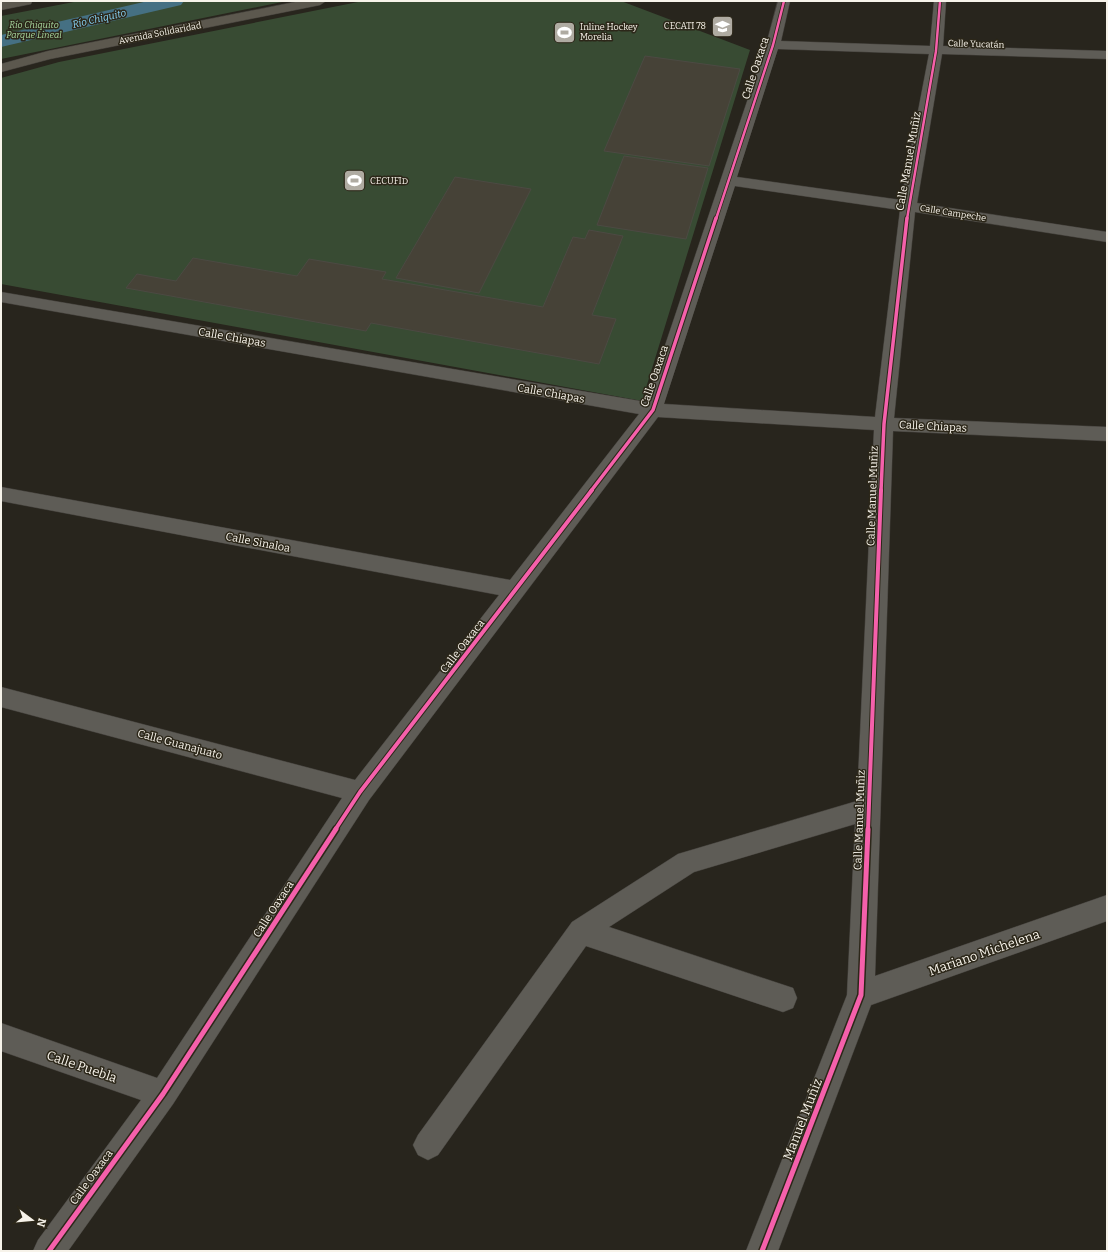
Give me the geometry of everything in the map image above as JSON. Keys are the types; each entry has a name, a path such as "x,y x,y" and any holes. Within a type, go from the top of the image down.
{"main road":[{"path":"1,6 26,1"},
{"name":"Avenida Solidaridad","path":"1,68 48,55 320,1"}],"street":[{"name":"Calle Oaxaca","path":"49,1251 163,1094 360,792 653,410 773,45 784,1"},
{"name":"Calle Manuel Muñiz","path":"861,995 884,424 908,206 936,51 940,1"},
{"name":"Calle Yucatán","path":"773,45 1107,55"},
{"name":"Calle Campeche","path":"728,180 1107,237"},
{"name":"Calle Chiapas","path":"1,297 653,410 884,424 1107,434"},
{"name":"Calle Sinaloa","path":"1,494 516,590"},
{"name":"Calle Guanajuato","path":"1,697 360,792"},
{"path":"428,1145 581,931 687,862 869,809"},
{"name":"Mariano Michelena","path":"861,995 1107,908"},
{"path":"581,931 783,998"},
{"name":"Manuel Muñiz","path":"762,1251 861,995"},
{"name":"Calle Puebla","path":"1,1037 163,1094"}],"green space":[{"name":"Río Chiquito Parque Lineal","path":"79,1 287,1 1,59 1,16"},
{"name":"CECUFID","path":"363,1 621,1 750,50 642,401 1,284 1,78 59,62"}],"building":[{"path":"645,56 740,69 709,166 604,151"},
{"path":"624,156 708,168 686,239 597,225"},
{"path":"455,177 531,189 479,293 396,278"},
{"path":"589,230 623,236 592,315 616,319 599,364 371,323 366,331 126,288 137,274 176,281 193,258 297,276 309,259 386,272 382,279 543,307 573,237 585,239"}],"waterway":[{"name":"Río Chiquito","path":"1,41 174,1"}],"cycle path":[{"path":"49,1251 163,1094 360,792 653,410 773,45 784,1"},
{"path":"762,1251 861,995 884,424 908,206 936,51 940,1"}],"place":[{"name":"CECATI 78","path":"722,26"},
{"name":"Inline Hockey Morelia","path":"564,32"},
{"name":"CECUFID","path":"355,181"}]}
